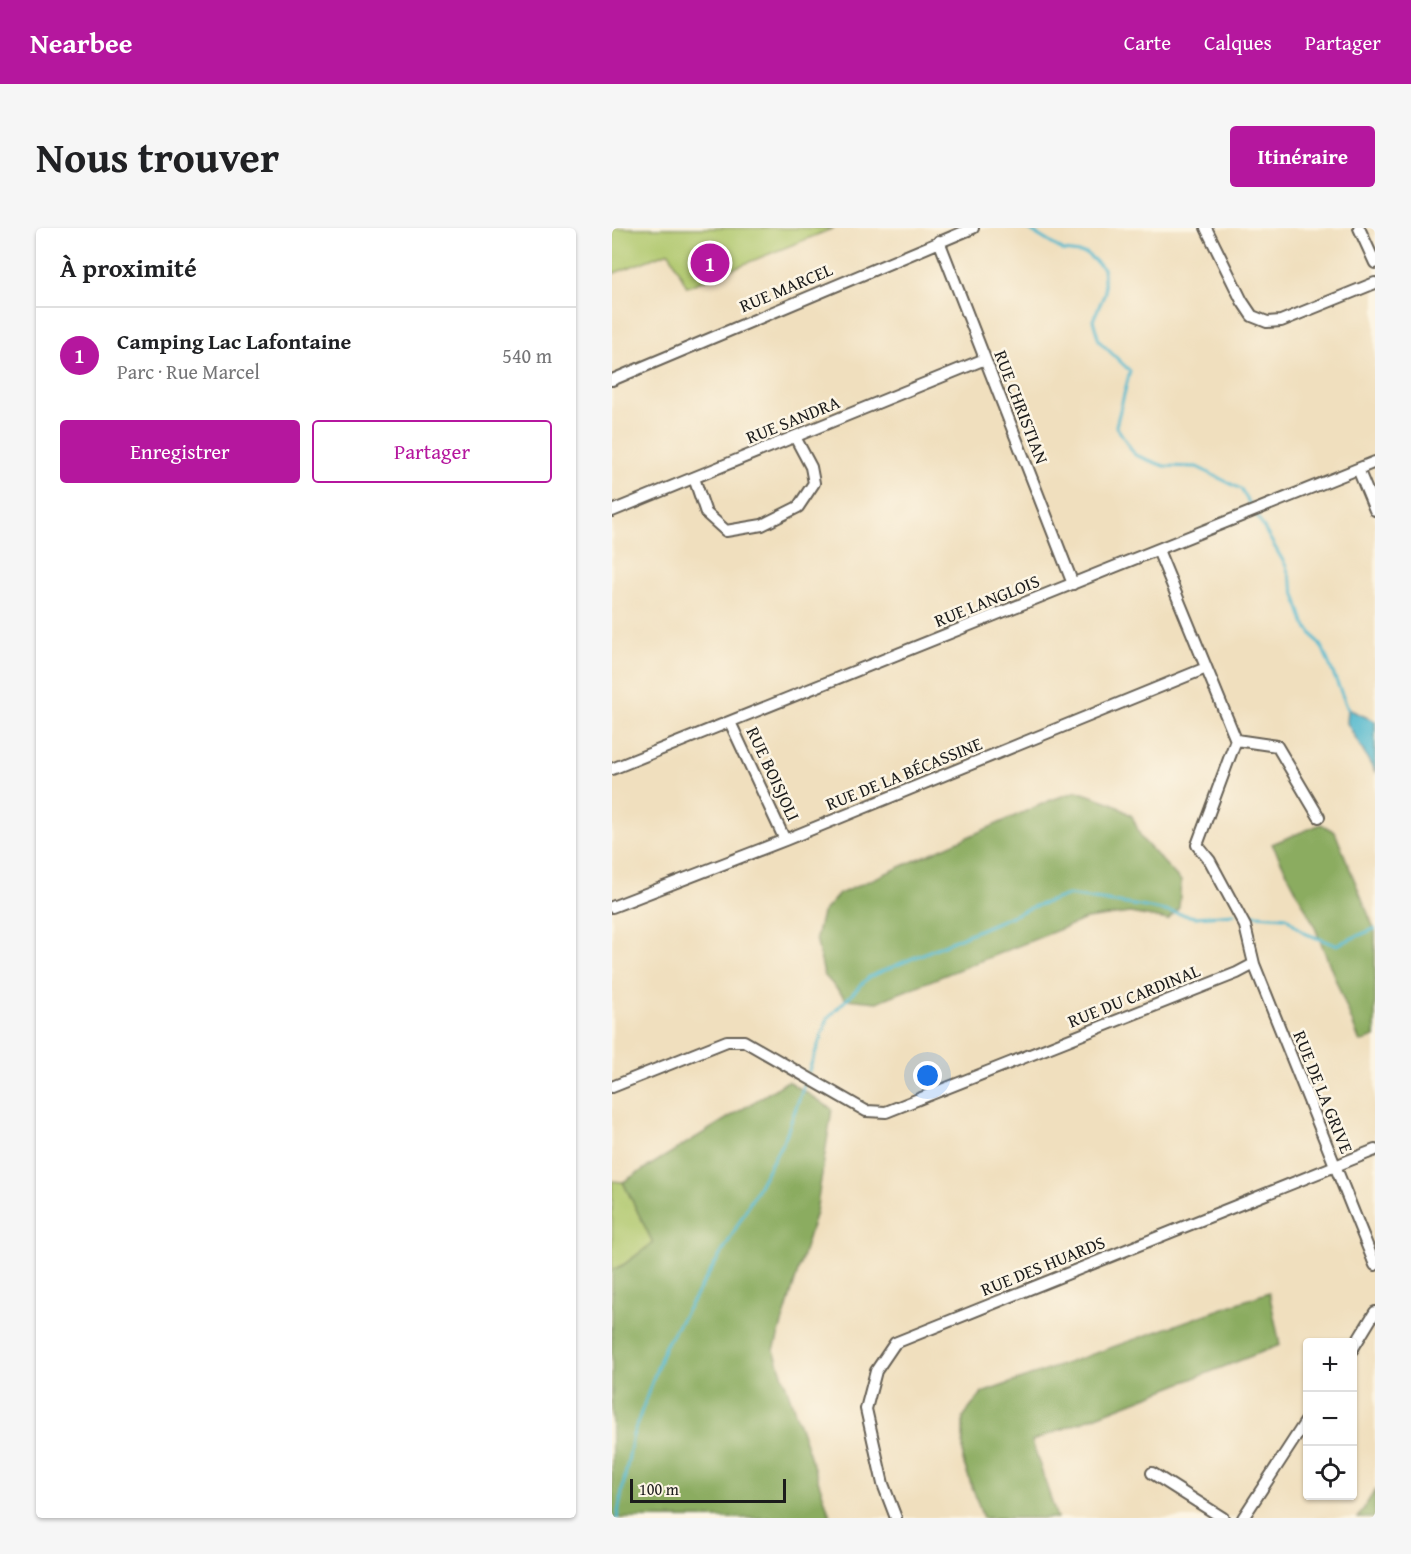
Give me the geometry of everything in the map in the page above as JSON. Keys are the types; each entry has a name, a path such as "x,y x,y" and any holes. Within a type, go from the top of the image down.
{"street":[{"name":"RUE MARCEL","path":"612,380 973,228"},
{"path":"1206,228 1247,309 1252,316 1268,322 1281,321 1375,284"},
{"path":"1359,228 1375,263"},
{"name":"RUE CHRISTIAN","path":"939,241 1073,584"},
{"name":"RUE SANDRA","path":"612,511 986,359"},
{"path":"694,478 706,513 726,531 762,525 798,507 814,483 811,467 795,437"},
{"name":"RUE LANGLOIS","path":"612,769 1375,462"},
{"path":"1358,469 1375,510"},
{"path":"1158,550 1236,740 1197,845 1210,861 1245,926 1254,964"},
{"name":"RUE DE LA BÉCASSINE","path":"612,907 785,840 1206,668"},
{"name":"RUE BOISJOLI","path":"730,722 785,840"},
{"path":"1236,740 1277,746 1318,817"},
{"name":"RUE DU CARDINAL","path":"612,1087 727,1041 744,1041 866,1110 886,1112 1238,973 1254,964"},
{"name":"RUE DE LA GRIVE","path":"1254,964 1375,1265"},
{"name":"RUE DES HUARDS","path":"896,1518 883,1484 866,1409 876,1371 895,1343 1375,1150"},
{"path":"1357,1343 1375,1312"},
{"path":"1243,1518 1303,1426"},
{"path":"1152,1473 1223,1518"}],"green space":[{"path":"612,228 834,228 687,287 669,252 612,274"},
{"path":"1077,791 1112,803 1132,816 1142,839 1181,881 1179,908 1168,920 1130,913 1086,919 877,1002 846,999 824,975 816,938 822,913 839,894 1051,800"},
{"path":"1321,824 1335,832 1375,931 1375,1037 1360,1042 1314,925 1272,844"},
{"path":"788,1081 832,1109 816,1212 774,1350 831,1518 612,1518 612,1270 623,1265 653,1243 623,1182"},
{"path":"612,1181 623,1182 653,1243 623,1265 612,1270"},
{"path":"1269,1292 1280,1345 1032,1441 1057,1518 983,1518 963,1461 963,1417 982,1393"},
{"path":"1375,1490 1375,1518 1358,1518"}],"water":[{"path":"1348,709 1375,721 1375,772 1347,723"}],"waterway":[{"path":"1026,228 1064,251 1087,254 1103,268 1105,293 1093,320 1099,341 1130,371 1116,426 1135,455 1164,466 1197,467 1241,489 1286,566 1304,623 1323,649 1348,709"},
{"path":"808,1073 828,1018 869,977 1030,908 1068,895 1195,917 1234,914"},
{"path":"1241,914 1286,917 1304,933 1336,945 1374,929"},
{"path":"617,1518 633,1435 665,1346 730,1239 785,1138 806,1080"}],"place":[{"name":"Camping Lac Lafontaine","path":"710,263"}]}
